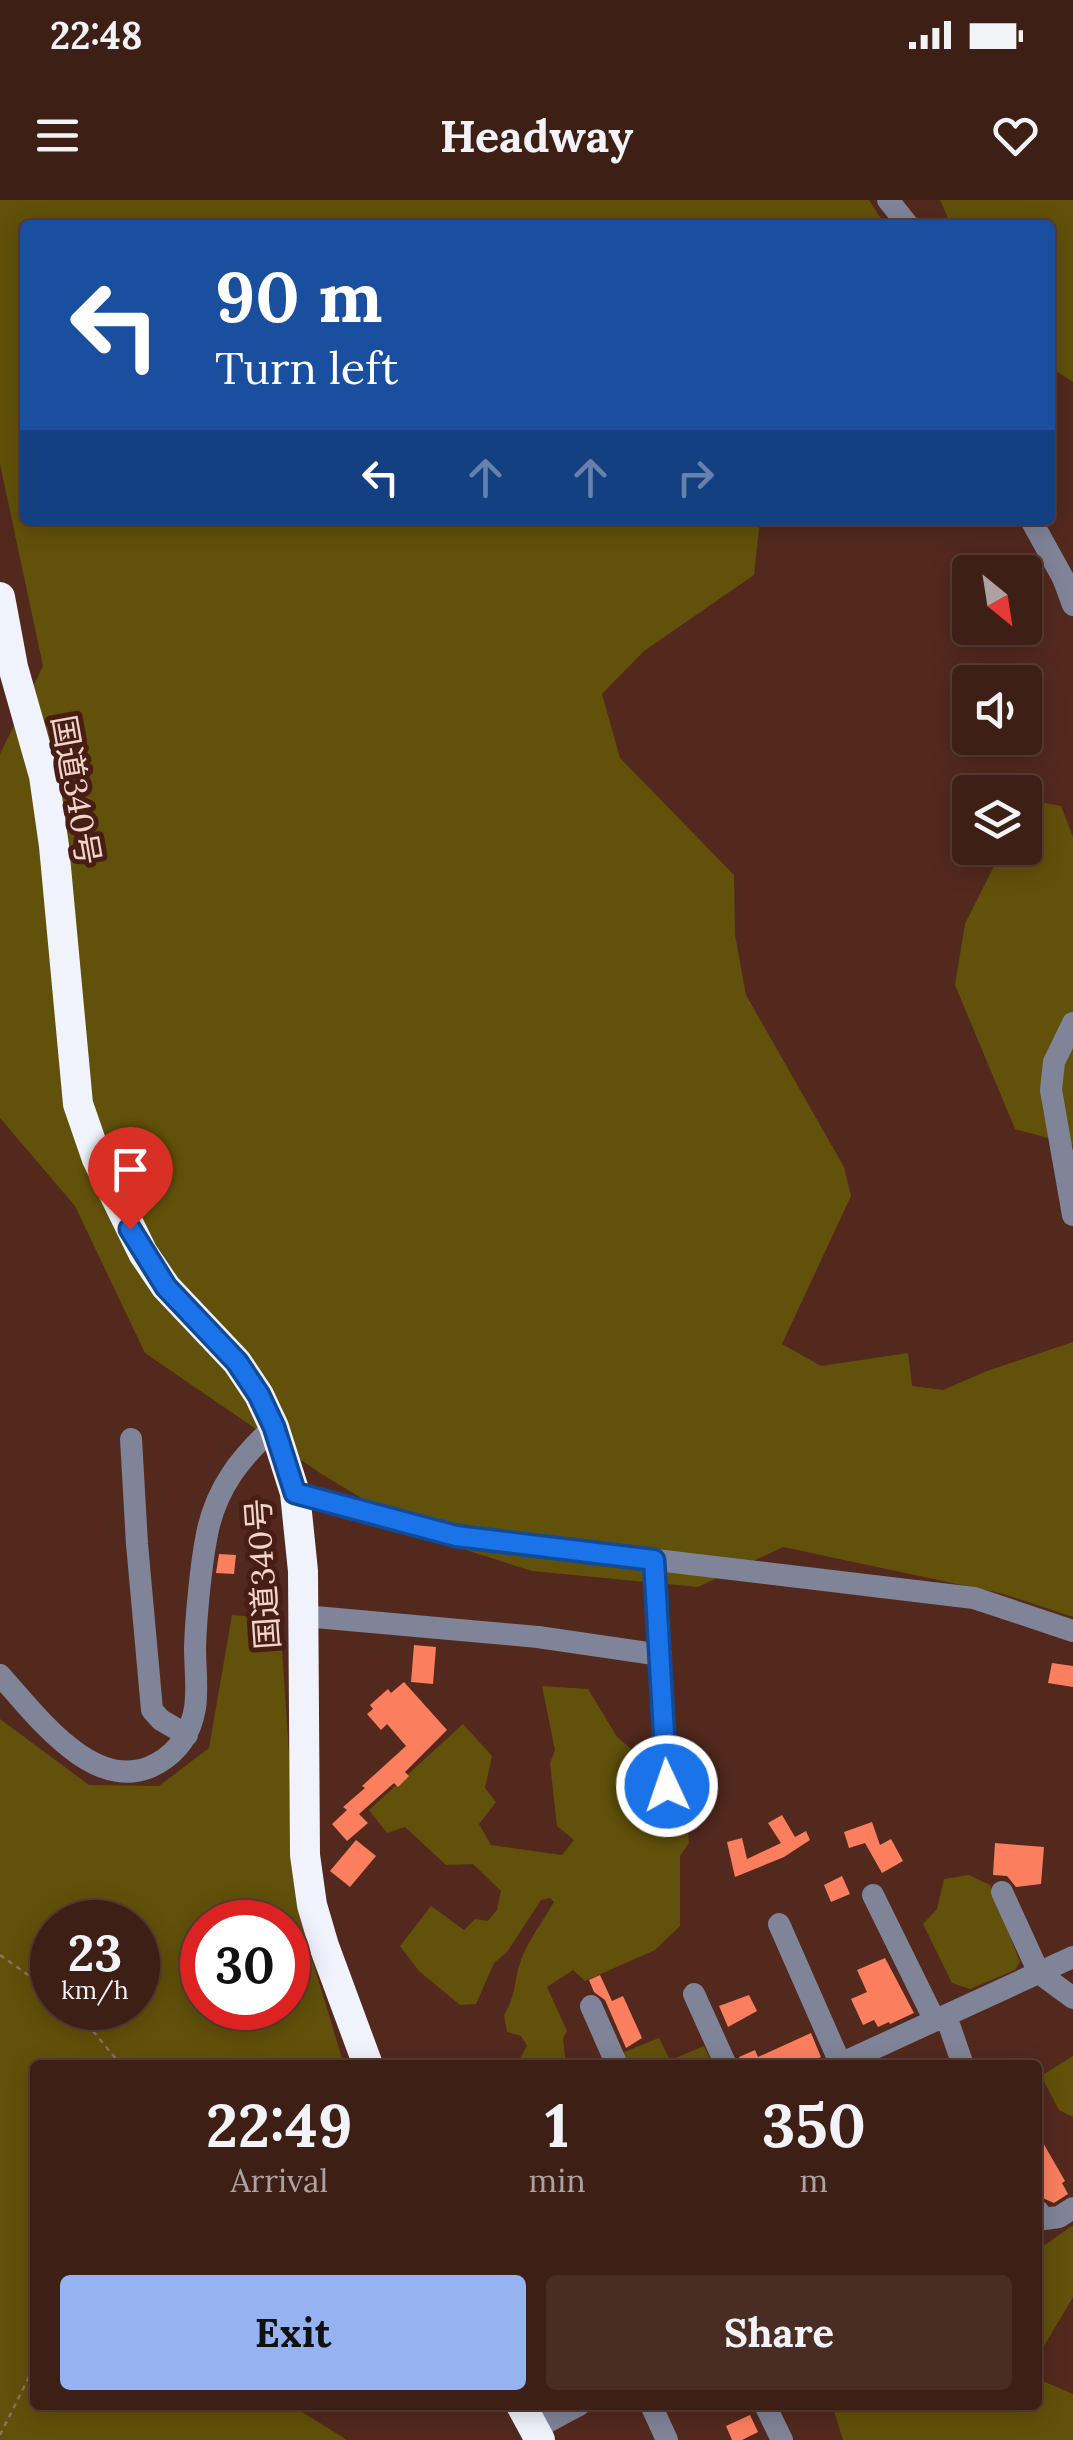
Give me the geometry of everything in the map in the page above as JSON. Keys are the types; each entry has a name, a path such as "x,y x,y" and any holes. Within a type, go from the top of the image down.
{"highway":[{"name":"国道340号","path":"0,596 13,666 46,794 78,1104 97,1160 143,1253 166,1287 237,1362 274,1427 295,1493 304,1616 305,1856 312,1905 366,2060"}],"street":[{"path":"888,200 904,220"},
{"path":"1034,525 1073,605"},
{"path":"1073,1023 1054,1062 1051,1090 1073,1215"},
{"path":"0,1675 47,1728 77,1753 106,1768 126,1774 145,1771 170,1756 188,1735 195,1707 195,1641 207,1532 223,1489 242,1456 274,1427"},
{"path":"132,1439 136,1544 152,1710 161,1720 188,1735"},
{"path":"295,1493 456,1536 974,1598 1073,1632"},
{"path":"654,1560 668,1819"},
{"path":"304,1616 538,1637 661,1655"},
{"path":"1002,1892 1038,1973 1073,1998"},
{"path":"872,1896 961,2060"},
{"path":"778,1924 838,2060"},
{"path":"851,2060 1073,1958"},
{"path":"694,1994 724,2060"},
{"path":"591,2006 615,2060"},
{"path":"1042,2216 1059,2217 1073,2208"},
{"path":"532,2424 567,2410"},
{"path":"653,2410 667,2440"},
{"path":"767,2410 782,2440"}],"path":[{"path":"0,1955 30,1976"},
{"path":"92,2030 117,2060"},
{"path":"0,2435 30,2374"}],"shaded area":[{"path":"0,200 869,200 882,220 20,220 20,525 759,525 754,575 644,651 602,694 620,758 734,875 735,935 746,995 844,1167 851,1196 782,1344 821,1366 908,1353 912,1386 943,1390 1073,1342 1073,1617 1004,1594 783,1547 698,1587 532,1571 428,1538 323,1475 145,1353 75,1206 0,1118 0,754 43,666 0,464"},
{"path":"940,200 1073,200 1073,382 1055,370 1055,220 949,220"},
{"path":"1042,802 1061,806 1073,837 1073,1145 1015,1129 955,985 965,924 994,865 1042,865"},
{"path":"232,1615 280,1619 299,1900 180,1900 180,2030 310,2030 310,1952 342,2060 30,2060 30,2410 299,2410 347,2440 0,2440 0,1719 89,1785 159,1786 209,1748"},
{"path":"542,1686 588,1689 617,1737 637,1754 643,1789 677,1801 687,1820 689,1843 680,1856 680,1926 655,1950 585,1981 573,1970 547,1987 567,2031 563,2038 565,2060 519,2060 527,2046 521,2036 507,2032 504,2015 524,1952 554,1902 550,1898 541,1900 507,1952 494,1963 476,2004 460,2005 419,1971 400,1946 431,1906 464,1930 475,1919 488,1921 497,1910 501,1891 473,1864 446,1865 405,1827 387,1833 369,1810 463,1724 492,1756 485,1788 496,1802 479,1824 491,1845 562,1855 574,1840 557,1826 550,1763 555,1750"},
{"path":"969,1875 990,1885 1020,1962 1015,1970 970,1989 952,1983 923,1924 937,1909 944,1879"},
{"path":"659,2038 670,2060 604,2060"},
{"path":"704,2046 711,2060 670,2060"},
{"path":"1073,2056 1073,2117 1059,2110 1042,2075"},
{"path":"1073,2225 1073,2297 1042,2349 1042,2242 1045,2245"},
{"path":"1042,2381 1073,2394 1073,2440 843,2440 834,2410 1042,2410"}],"building":[{"path":"219,1554 236,1555 234,1574 216,1573"},
{"path":"414,1645 436,1647 433,1684 411,1682"},
{"path":"1052,1663 1073,1666 1073,1687 1048,1683"},
{"path":"404,1682 447,1730 405,1772 409,1776 398,1787 394,1783 359,1814 368,1823 347,1841 332,1824 347,1810 343,1807 365,1788 362,1786 406,1746 387,1724 381,1730 367,1714 373,1709 370,1705 388,1689 391,1693"},
{"path":"782,1815 795,1837 806,1831 810,1840 784,1857 735,1877 727,1842 742,1838 747,1859 781,1843 768,1823"},
{"path":"872,1822 880,1845 891,1839 903,1861 882,1873 865,1843 849,1848 844,1832"},
{"path":"356,1840 376,1856 350,1887 330,1871"},
{"path":"995,1843 1044,1847 1041,1884 1016,1887 1007,1876 993,1875"},
{"path":"842,1876 850,1894 831,1902 824,1885"},
{"path":"885,1958 914,2013 878,2027 874,2020 863,2025 851,1999 867,1992 857,1970"},
{"path":"600,1975 612,2001 623,1996 642,2038 626,2048 605,2000 594,1992 589,1980"},
{"path":"749,1995 757,2011 728,2027 719,2006"},
{"path":"811,2033 821,2057 740,2060 739,2057 755,2050 758,2057"},
{"path":"1042,2141 1065,2181 1062,2183 1068,2194 1054,2203 1042,2198"},
{"path":"750,2415 758,2432 732,2440 726,2426"}],"route":[{"path":"130,1229 166,1287 237,1362 259,1395 274,1427 295,1493 456,1536 654,1560 667,1786"}]}
